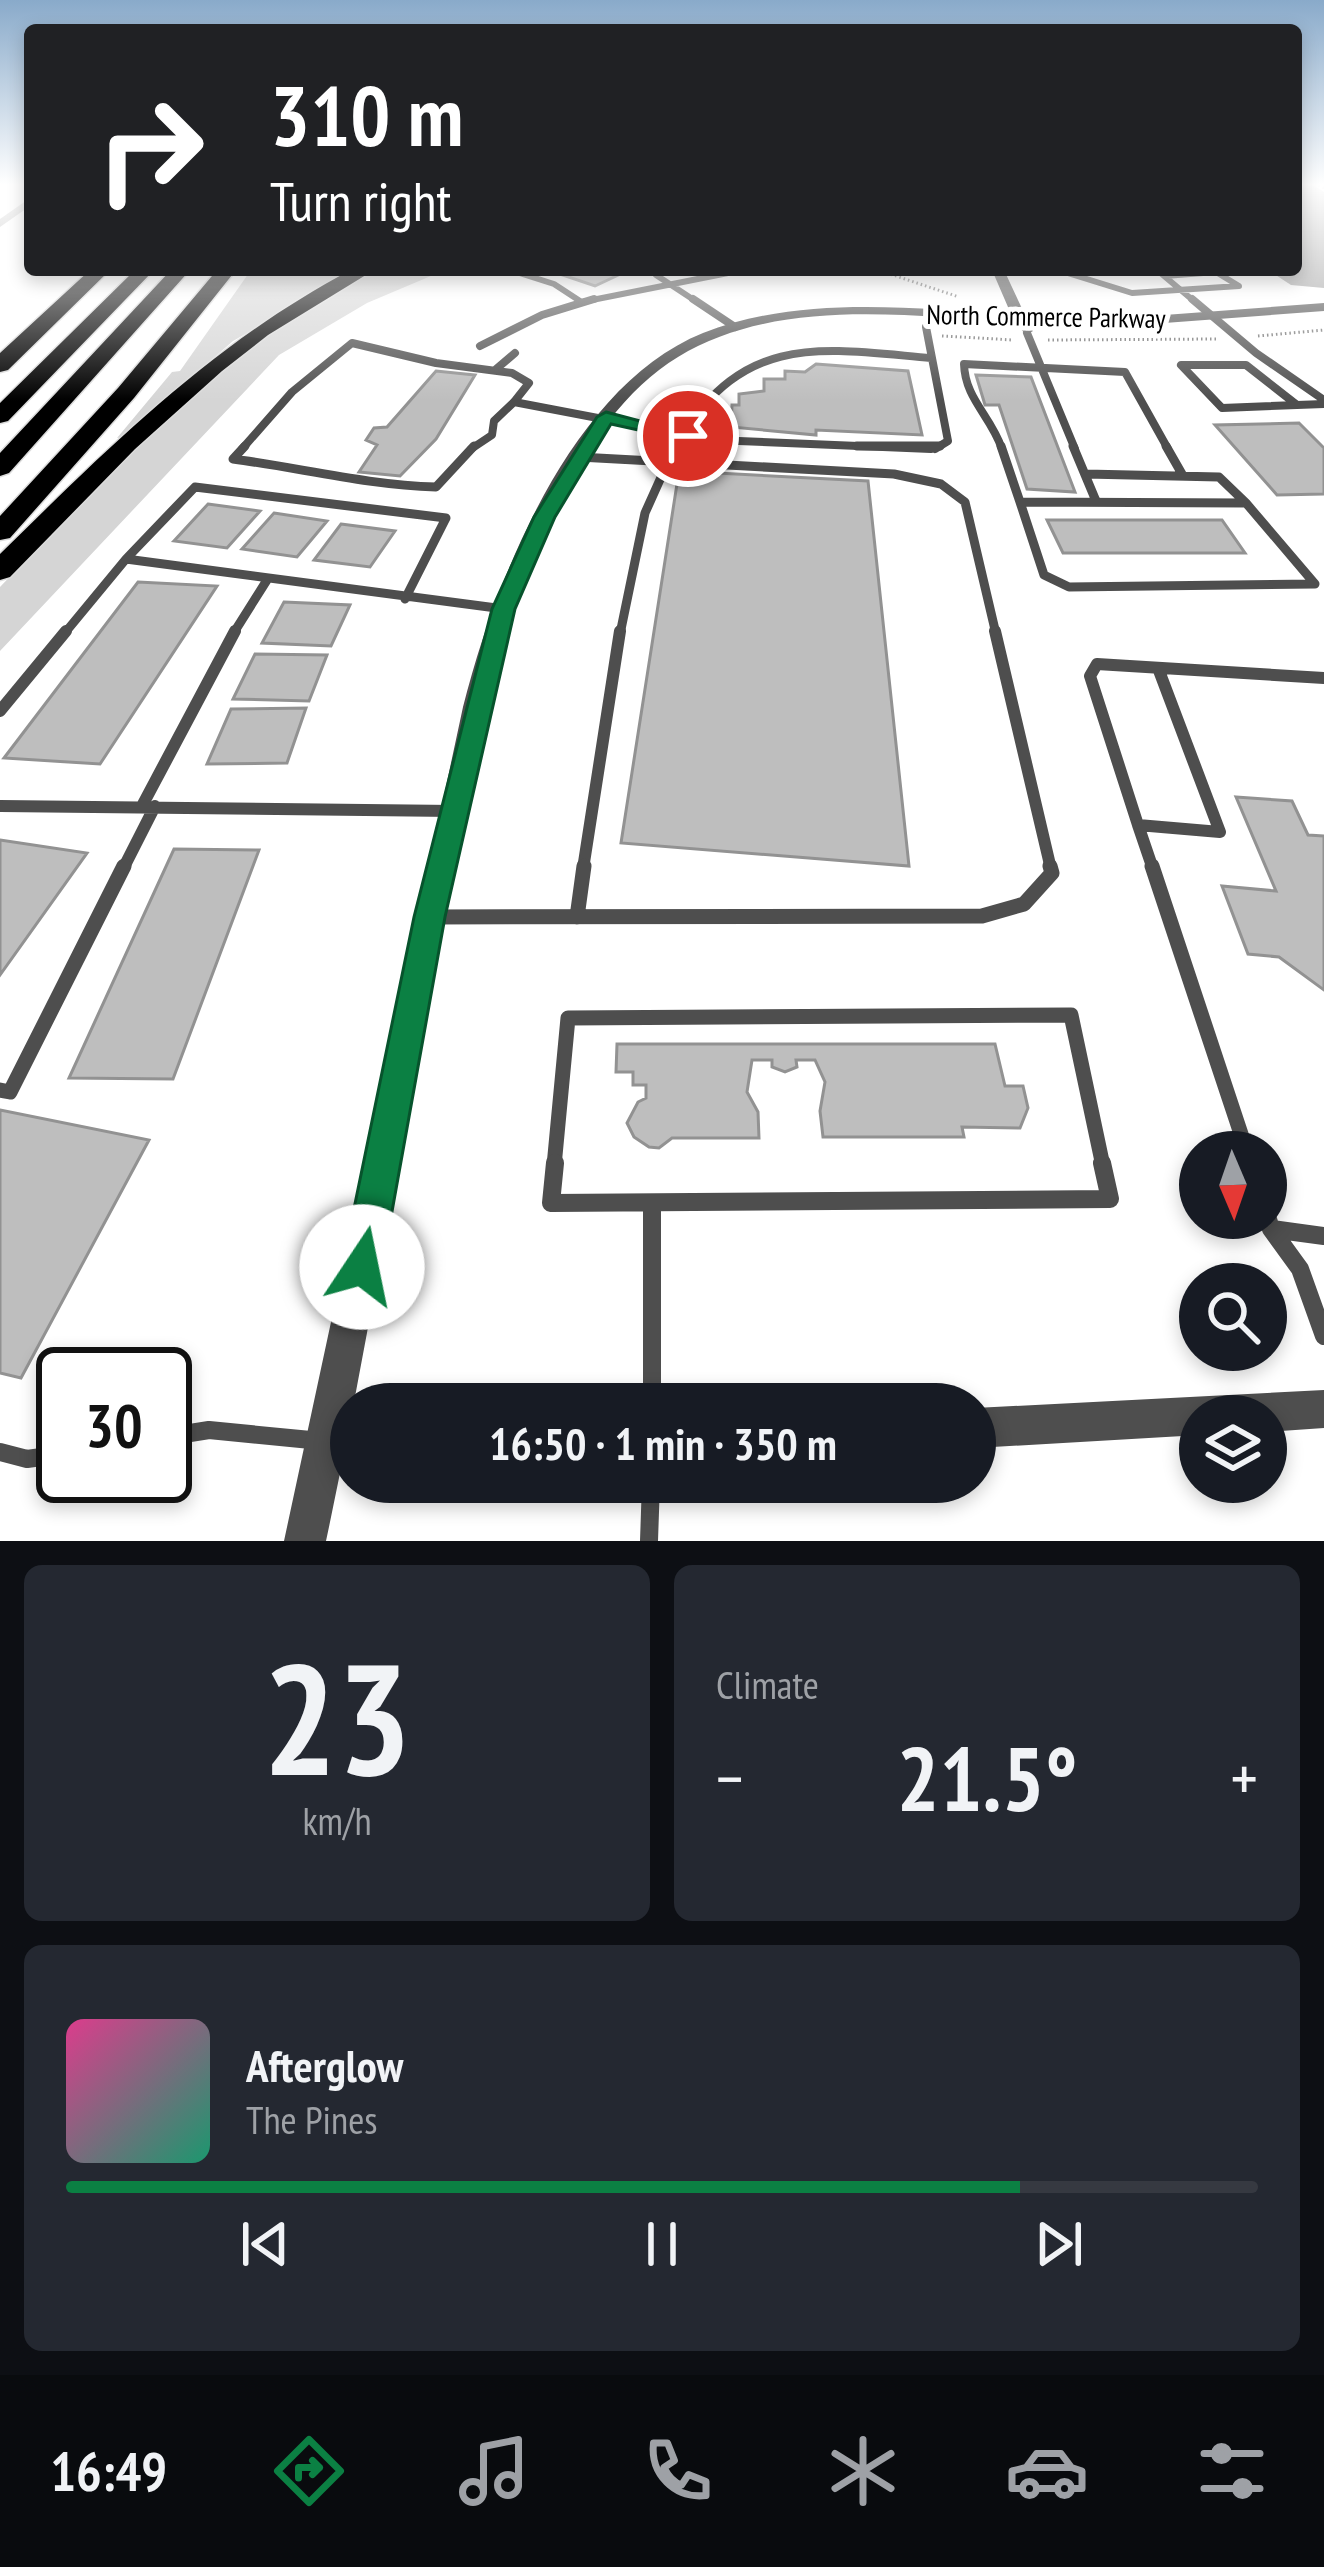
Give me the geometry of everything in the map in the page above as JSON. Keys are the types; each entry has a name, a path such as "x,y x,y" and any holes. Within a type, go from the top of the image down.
{"highway":[{"path":"0,365 94,276"},
{"path":"0,416 139,276"},
{"path":"0,468 176,276"},
{"path":"0,532 126,393 222,276"},
{"path":"0,571 195,377 267,323 354,276"}],"street":[{"path":"1001,276 1026,331"},
{"name":"North Commerce Parkway","path":"349,1383 430,917 504,609 544,517 579,457 633,383 665,357 735,327 769,321 854,313 1026,331 1324,307"},
{"name":"North Commerce Parkway","path":"769,321 1234,334 1324,326"},
{"path":"996,1427 1324,1409"},
{"name":"North Commerce Parkway","path":"304,1541 330,1467"}],"lane":[{"path":"529,276 554,284 580,301"},
{"path":"658,276 735,327"},
{"path":"480,346 580,301 706,276"},
{"path":"1077,276 1132,293 1239,286 1223,276"},
{"path":"1165,276 1324,402"},
{"path":"514,402 735,441 945,447 948,441 926,327"},
{"path":"1026,331 1096,501"},
{"path":"352,343 448,365 495,370 529,383 514,402 494,421 493,435 476,445 436,487 375,485 334,472 233,459 292,392 352,343"},
{"path":"683,434 716,388 758,364 837,351 931,358"},
{"path":"495,370 515,353"},
{"path":"1086,474 1219,477 1315,584 1054,583 1044,575 993,422 965,390 964,364 1125,372 1182,474"},
{"path":"1298,406 1246,365 1181,365 1222,408 1298,406 1324,402"},
{"path":"430,917 982,916 1018,909 1039,898 1052,873 965,502 956,490 942,482 894,474 579,457"},
{"path":"577,917 607,696 644,513 667,464"},
{"path":"0,710 195,487 446,518 404,599"},
{"path":"1020,502 1246,503"},
{"path":"127,560 504,609"},
{"path":"0,1090 10,1092 210,671 267,580"},
{"path":"1240,1131 1090,676 1097,664 1324,678"},
{"path":"1138,825 1220,832 1158,668"},
{"path":"0,806 454,811"},
{"path":"1071,1015 1110,1199 652,1204 551,1204 568,1018 1071,1015"},
{"path":"652,1204 652,1383"},
{"path":"1287,1226 1324,1236"},
{"path":"1281,1239 1300,1269 1324,1336"},
{"path":"192,1433 256,1432 330,1441"},
{"path":"0,1452 36,1458"},
{"path":"650,1541 651,1503"}],"path":[{"path":"896,276 962,298"},
{"path":"942,336 1026,331 1234,334 1324,326"}],"shaded area":[{"path":"1302,257 1324,257 1324,288 1291,285 1277,276 1302,276"},
{"path":"247,276 348,276 233,341 117,438 172,372 180,371"},
{"path":"364,276 431,276 367,303 279,355 0,651 0,587 194,384 237,349"}],"building":[{"path":"566,276 616,276 595,286"},
{"path":"816,364 908,371 922,435 816,430 816,435 731,427 732,405 739,405 739,394 764,391 764,379 785,379 785,371 805,372"},
{"path":"436,371 475,375 436,439 400,476 359,472 377,445 366,440 374,428 387,427"},
{"path":"976,375 1031,377 1075,492 1027,489 999,405 985,405"},
{"path":"1299,423 1324,448 1324,494 1277,495 1215,425"},
{"path":"679,471 868,481 909,866 621,843"},
{"path":"208,504 260,511 227,548 174,541"},
{"path":"274,513 327,521 297,557 242,549"},
{"path":"1047,520 1222,520 1245,553 1063,553"},
{"path":"341,524 395,531 370,567 314,560"},
{"path":"138,582 217,586 100,764 4,758"},
{"path":"284,602 350,605 331,646 262,643"},
{"path":"255,654 327,655 309,701 233,699"},
{"path":"306,708 287,763 207,764 231,709"},
{"path":"1236,797 1292,801 1308,835 1324,836 1324,990 1279,957 1248,954 1222,886 1276,891"},
{"path":"0,840 87,853 0,975"},
{"path":"174,849 259,850 173,1079 69,1078"},
{"path":"617,1044 995,1044 1005,1086 1023,1086 1028,1108 1020,1128 962,1127 964,1137 823,1137 820,1111 825,1082 815,1060 796,1060 797,1067 785,1072 772,1067 772,1060 752,1060 747,1092 758,1112 759,1138 672,1138 659,1148 649,1147 634,1137 627,1123 638,1102 646,1098 646,1085 633,1085 633,1072 616,1072"},
{"path":"0,1110 149,1140 21,1378 0,1373"}],"route":[{"path":"362,1267 430,917 495,631 544,517 606,417 688,436"}]}
